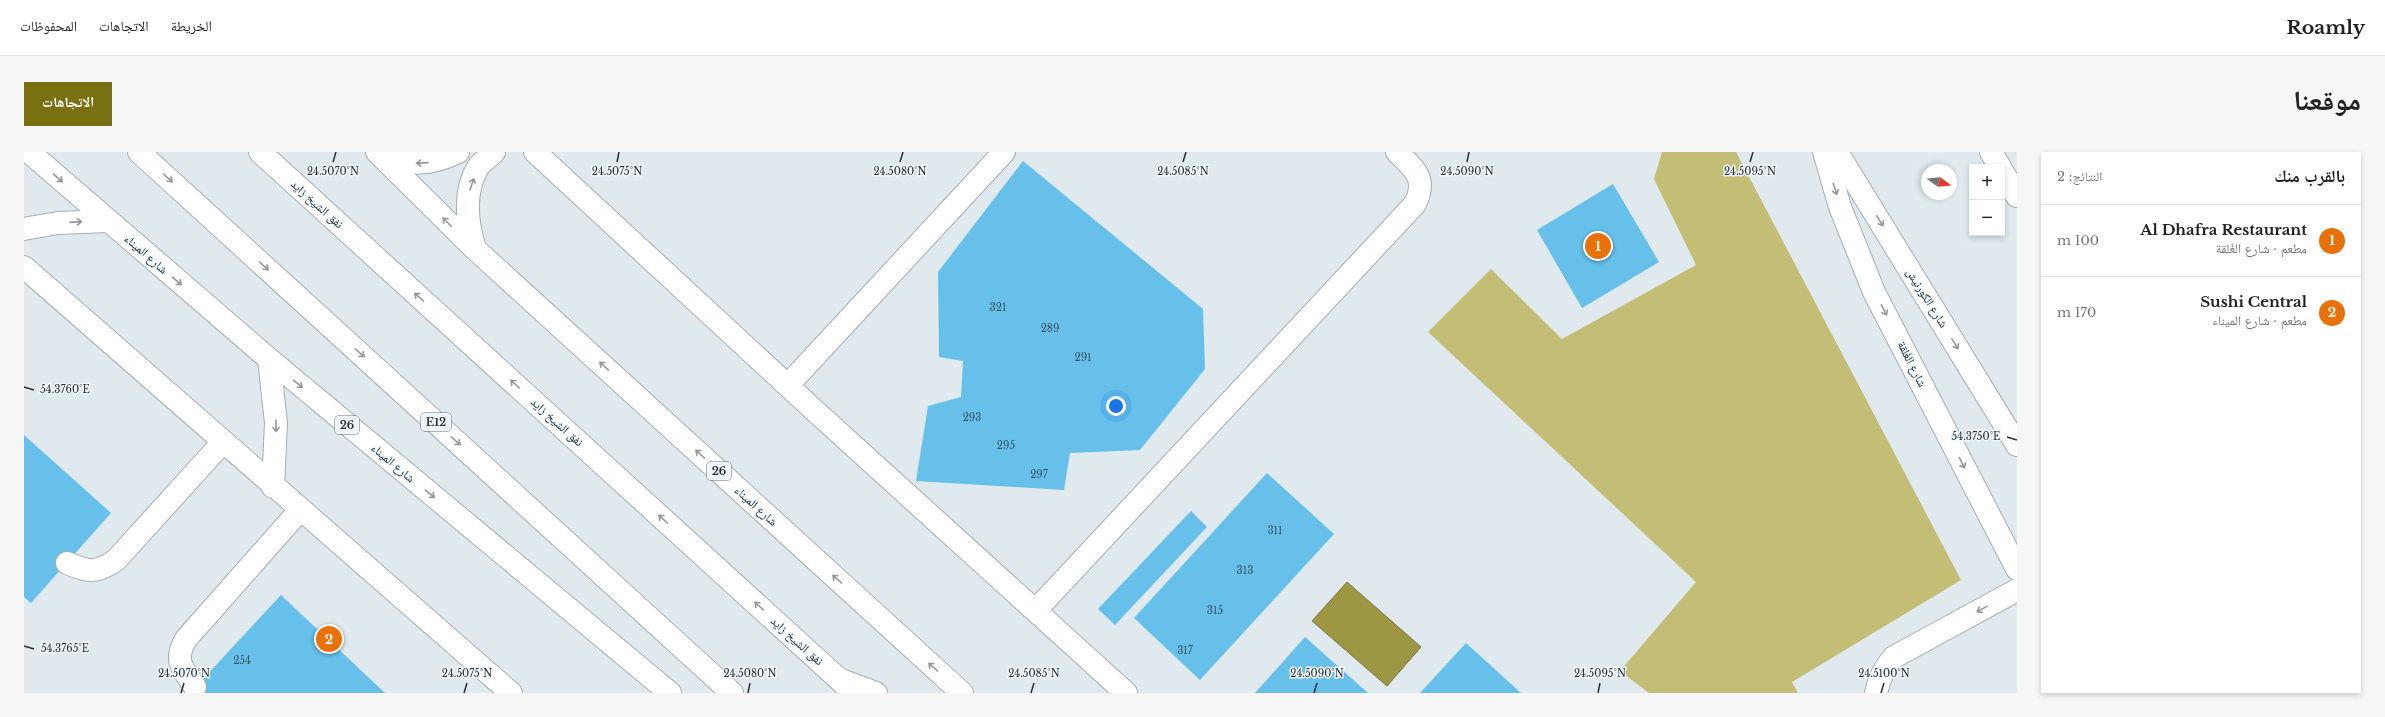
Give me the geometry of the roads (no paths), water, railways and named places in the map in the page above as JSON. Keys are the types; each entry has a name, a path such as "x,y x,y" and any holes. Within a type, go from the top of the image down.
{"main road":[{"name":"شارع الميناء","path":"28,152 269,360 670,693"},
{"name":"E12","path":"139,152 732,693"},
{"name":"نفق الشيخ زايد","path":"260,152 847,686"},
{"name":"شارع الميناء","path":"378,152 475,249 962,693"},
{"path":"378,152 396,161 419,164 441,160 458,152"},
{"path":"475,249 469,229 467,208 471,187 478,167 494,152"},
{"path":"534,152 1126,693"},
{"path":"788,385 1004,152"},
{"path":"1036,610 1415,204 1420,188 1417,172 1397,152"},
{"name":"شارع الغَلقة","path":"1824,152 1840,207 1874,292 2017,569"},
{"name":"شارع الكورنيش","path":"1837,152 2017,445"},
{"path":"1991,152 1998,164"},
{"path":"2005,176 2017,196"},
{"path":"24,229 58,223 108,222"},
{"path":"24,267 273,487 511,693"},
{"path":"269,360 276,423 273,487"},
{"path":"67,563 93,571 104,568 116,560 223,442"},
{"path":"196,688 180,664 181,648 186,639 300,510"},
{"path":"1876,693 1885,667 1894,657 2017,590"},
{"path":"847,686 876,693"}],"place":[{"name":"Al Dhafra Restaurant","path":"1598,246"},
{"name":"Sushi Central","path":"329,639"}]}
